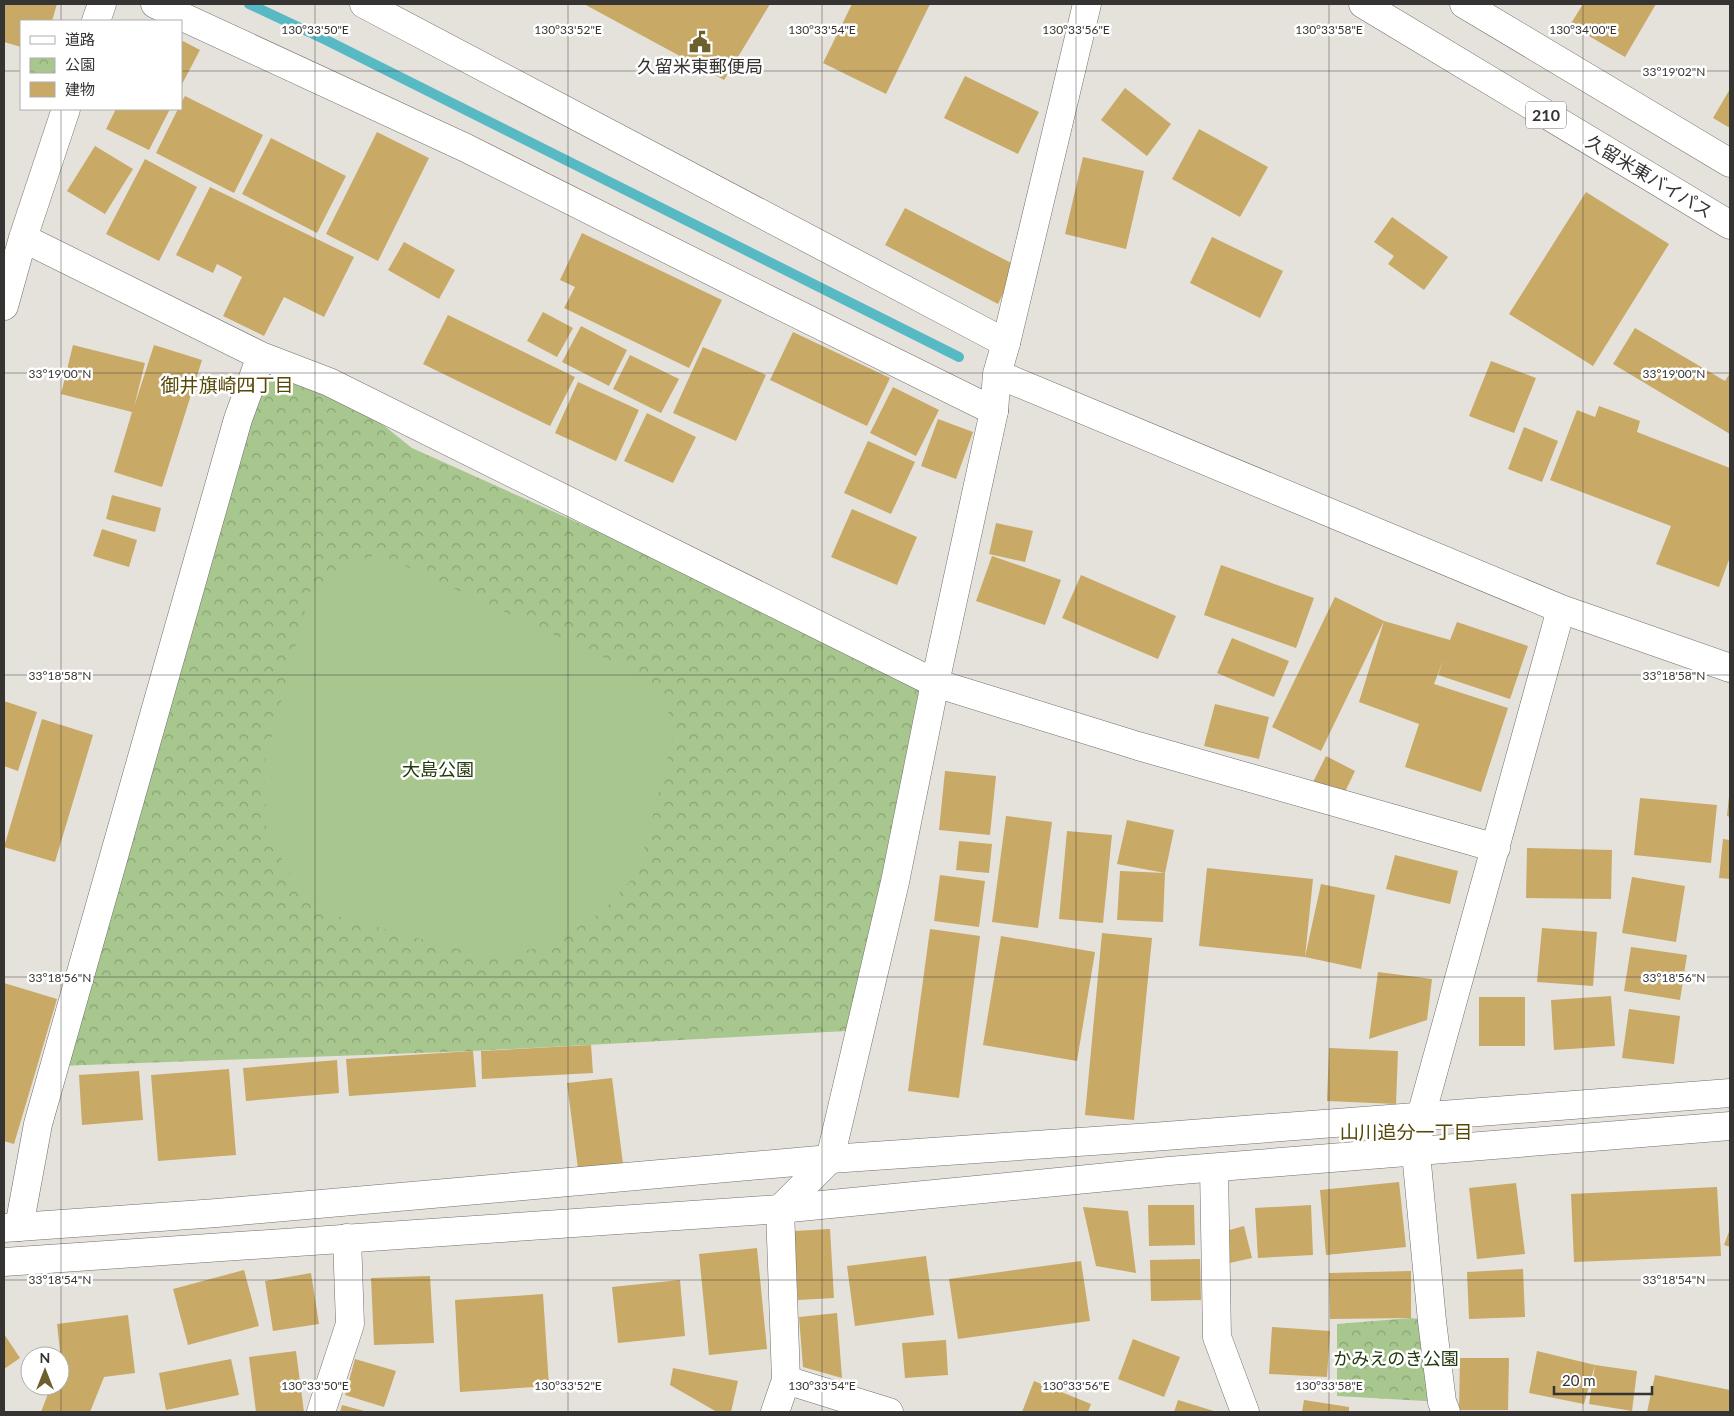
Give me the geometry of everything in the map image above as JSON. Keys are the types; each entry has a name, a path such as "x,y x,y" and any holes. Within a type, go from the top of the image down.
{"main road":[{"path":"96,20 102,4"},
{"path":"154,4 466,148 994,411"},
{"path":"364,4 1006,343"},
{"path":"775,1412 786,1380 780,1209 830,1159 895,882 935,682 994,411 997,374 1006,343 1086,4"},
{"name":"久留米東バイパス","path":"1362,4 1730,226"},
{"path":"1464,4 1730,163"},
{"path":"4,306 23,238 66,110"},
{"path":"23,238 261,356 329,382 935,682 1138,746 1496,848"},
{"path":"261,356 238,419 38,1124 11,1228 217,1213 830,1159 1730,1093"},
{"path":"997,374 1561,609 1730,668"},
{"path":"1446,1412 1442,1402 1432,1322 1416,1153 1421,1116 1561,609"},
{"path":"4,1262 780,1209 1214,1168 1730,1126"},
{"path":"1214,1168 1217,1337 1245,1412"},
{"path":"321,1412 350,1324 347,1238"},
{"path":"786,1380 889,1412"}],"green space":[{"name":"大島公園","path":"261,356 329,382 412,448 935,683 865,1030 473,1051 58,1066"},
{"path":"379,554 631,670 665,694 673,737 638,873 603,911 551,945 491,958 326,913 292,877 266,832 264,765 310,592 343,565"},
{"name":"かみえのき公園","path":"1411,1318 1432,1321 1442,1402 1337,1396 1337,1324"}],"building":[{"path":"4,4 57,4 52,20 20,20 20,47 4,42"},
{"name":"久留米東郵便局","path":"584,4 770,4 724,80"},
{"path":"852,4 930,4 886,94 823,63"},
{"path":"1583,4 1656,4 1625,57 1570,25"},
{"path":"182,41 200,50 182,84"},
{"path":"965,76 1039,112 1018,154 944,118"},
{"path":"1125,88 1171,124 1147,156 1101,120"},
{"path":"1730,89 1730,128 1713,118"},
{"path":"185,96 263,135 234,193 156,153 178,110 182,110 182,101"},
{"path":"116,110 169,110 149,150 106,129"},
{"path":"1199,129 1268,167 1240,217 1172,179"},
{"path":"377,132 429,158 378,261 326,234"},
{"path":"271,138 346,176 317,233 242,194"},
{"path":"95,146 133,169 105,214 67,191"},
{"path":"1083,157 1144,171 1126,249 1065,234"},
{"path":"145,159 197,187 159,261 106,234"},
{"path":"210,187 354,257 324,317 284,297 264,336 223,316 242,277 217,264 213,273 176,255"},
{"path":"1586,192 1669,244 1593,366 1509,314"},
{"path":"905,208 1017,266 998,304 885,245"},
{"path":"1392,217 1448,257 1424,290 1388,264 1394,256 1374,242"},
{"path":"582,233 722,300 689,368 564,308 575,287 560,280"},
{"path":"1212,237 1283,271 1260,318 1190,283"},
{"path":"404,242 455,270 439,299 388,270"},
{"path":"543,312 573,328 557,357 527,341"},
{"path":"448,315 575,377 550,426 423,364"},
{"path":"581,326 627,350 609,386 562,362"},
{"path":"1635,328 1725,381 1730,373 1730,434 1613,364"},
{"path":"793,332 890,378 867,426 770,380"},
{"path":"73,345 145,363 134,407 154,345 202,360 162,487 114,472 132,412 61,394"},
{"path":"703,347 766,375 736,441 673,413"},
{"path":"630,355 679,379 661,413 613,389"},
{"path":"1491,361 1536,378 1514,433 1469,416"},
{"path":"578,382 639,410 616,461 555,433"},
{"path":"893,387 939,410 916,456 870,433"},
{"path":"1599,406 1640,421 1637,432 1730,468 1730,557 1719,587 1656,564 1671,526 1550,480 1577,410 1595,417"},
{"path":"647,413 696,437 673,483 624,461"},
{"path":"938,419 973,432 956,479 921,466"},
{"path":"1524,427 1558,441 1542,482 1508,469"},
{"path":"868,441 915,462 891,514 844,493"},
{"path":"112,495 161,508 155,532 106,519"},
{"path":"852,509 917,537 897,585 831,557"},
{"path":"996,523 1033,531 1025,562 989,554"},
{"path":"102,529 137,540 129,567 93,556"},
{"path":"992,556 1061,580 1045,625 976,601"},
{"path":"1221,565 1314,598 1296,648 1204,615"},
{"path":"1081,575 1176,616 1158,659 1062,618"},
{"path":"1335,597 1384,621 1321,751 1272,727"},
{"path":"1384,621 1450,640 1457,622 1528,646 1510,699 1438,675 1444,658 1434,684 1508,708 1481,792 1405,767 1419,724 1359,702"},
{"path":"1232,638 1289,661 1274,697 1217,673"},
{"path":"4,701 37,712 18,771 4,766"},
{"path":"1215,704 1269,717 1259,759 1204,746"},
{"path":"42,719 93,735 55,862 4,847"},
{"path":"1326,756 1355,771 1343,796 1313,782"},
{"path":"945,771 996,776 990,835 939,830"},
{"path":"1730,796 1730,817 1727,816"},
{"path":"1640,798 1717,805 1711,863 1634,855"},
{"path":"1006,816 1052,822 1038,928 992,922"},
{"path":"1127,820 1174,830 1165,873 1117,864"},
{"path":"1067,831 1112,835 1103,923 1059,919"},
{"path":"1723,839 1730,840 1730,879 1719,878"},
{"path":"959,841 992,844 989,873 956,870"},
{"path":"1527,848 1612,850 1611,899 1526,898"},
{"path":"1395,855 1458,871 1450,904 1386,889"},
{"path":"1207,868 1313,879 1305,957 1199,946"},
{"path":"1120,871 1165,873 1163,922 1117,920"},
{"path":"940,875 985,881 979,927 934,921"},
{"path":"1632,877 1685,886 1676,942 1622,933"},
{"path":"1321,884 1375,895 1361,969 1305,957"},
{"path":"1542,928 1597,932 1593,986 1537,982"},
{"path":"930,929 980,936 959,1098 908,1091"},
{"path":"1102,933 1152,938 1134,1120 1085,1115"},
{"path":"1001,936 1095,952 1077,1061 983,1045"},
{"path":"1631,947 1687,955 1680,1000 1624,991"},
{"path":"1378,972 1432,979 1427,1020 1369,1039"},
{"path":"4,983 57,999 14,1144 4,1141"},
{"path":"1611,996 1615,1046 1554,1050 1551,1000"},
{"path":"1479,997 1525,997 1525,1046 1479,1046"},
{"path":"1629,1009 1680,1016 1674,1064 1622,1058"},
{"path":"591,1045 593,1073 482,1079 481,1051"},
{"path":"1329,1048 1398,1051 1396,1104 1327,1101"},
{"path":"473,1051 476,1087 349,1096 346,1059"},
{"path":"337,1060 339,1093 246,1101 243,1068"},
{"path":"229,1069 236,1155 158,1161 151,1075"},
{"path":"139,1071 143,1120 82,1125 79,1075"},
{"path":"612,1078 623,1164 578,1169 567,1083"},
{"path":"1399,1182 1406,1247 1326,1255 1320,1190"},
{"path":"1516,1183 1525,1254 1477,1259 1469,1188"},
{"path":"1717,1187 1721,1256 1574,1262 1571,1194"},
{"path":"1148,1205 1194,1205 1195,1245 1149,1246"},
{"path":"1311,1205 1313,1255 1258,1258 1255,1208"},
{"path":"1083,1207 1128,1211 1136,1273 1096,1266"},
{"path":"1244,1226 1252,1258 1225,1264 1226,1231"},
{"path":"830,1229 834,1298 798,1300 794,1231"},
{"path":"1730,1229 1730,1247 1724,1245"},
{"path":"757,1248 767,1349 709,1355 699,1254"},
{"path":"926,1256 934,1315 855,1326 847,1266"},
{"path":"1200,1259 1201,1300 1151,1301 1150,1260"},
{"path":"1081,1261 1090,1321 958,1339 949,1279"},
{"path":"1523,1269 1525,1317 1469,1319 1467,1272"},
{"path":"244,1270 259,1326 188,1345 173,1289"},
{"path":"1411,1271 1411,1318 1330,1319 1329,1273"},
{"path":"311,1273 319,1324 273,1331 265,1281"},
{"path":"430,1276 434,1343 374,1345 371,1278"},
{"path":"680,1280 685,1336 618,1343 612,1287"},
{"path":"543,1294 549,1386 460,1392 455,1300"},
{"path":"837,1313 842,1378 803,1367 799,1317"},
{"path":"128,1315 135,1373 104,1377 90,1412 41,1412 47,1396 70,1396 70,1346 59,1346 57,1324"},
{"path":"1272,1327 1330,1331 1327,1377 1269,1374"},
{"path":"4,1334 20,1358 4,1369"},
{"path":"1133,1339 1180,1357 1164,1397 1118,1379"},
{"path":"946,1340 948,1375 905,1378 902,1343"},
{"path":"296,1351 304,1412 256,1412 249,1357"},
{"path":"1537,1351 1595,1365 1584,1404 1529,1393"},
{"path":"1460,1358 1509,1358 1508,1410 1459,1410"},
{"path":"231,1359 239,1395 166,1410 159,1373"},
{"path":"355,1359 396,1371 384,1407 345,1395"},
{"path":"1595,1365 1637,1371 1632,1411 1589,1404"},
{"path":"673,1368 738,1381 731,1412 717,1412 670,1385"},
{"path":"1655,1375 1730,1390 1730,1412 1647,1412"},
{"path":"1034,1381 1091,1404 1088,1412 1022,1412"},
{"path":"1178,1400 1217,1412 1174,1412"},
{"path":"1304,1400 1349,1407 1349,1412 1302,1412"},
{"path":"342,1405 368,1412 340,1412"}],"waterway":[{"path":"249,4 326,40 959,357"}],"place":[{"name":"久留米東郵便局","path":"700,42"}],"district":[{"name":"御井旗崎四丁目","path":"227,385"},
{"name":"山川追分一丁目","path":"1406,1132"}]}
